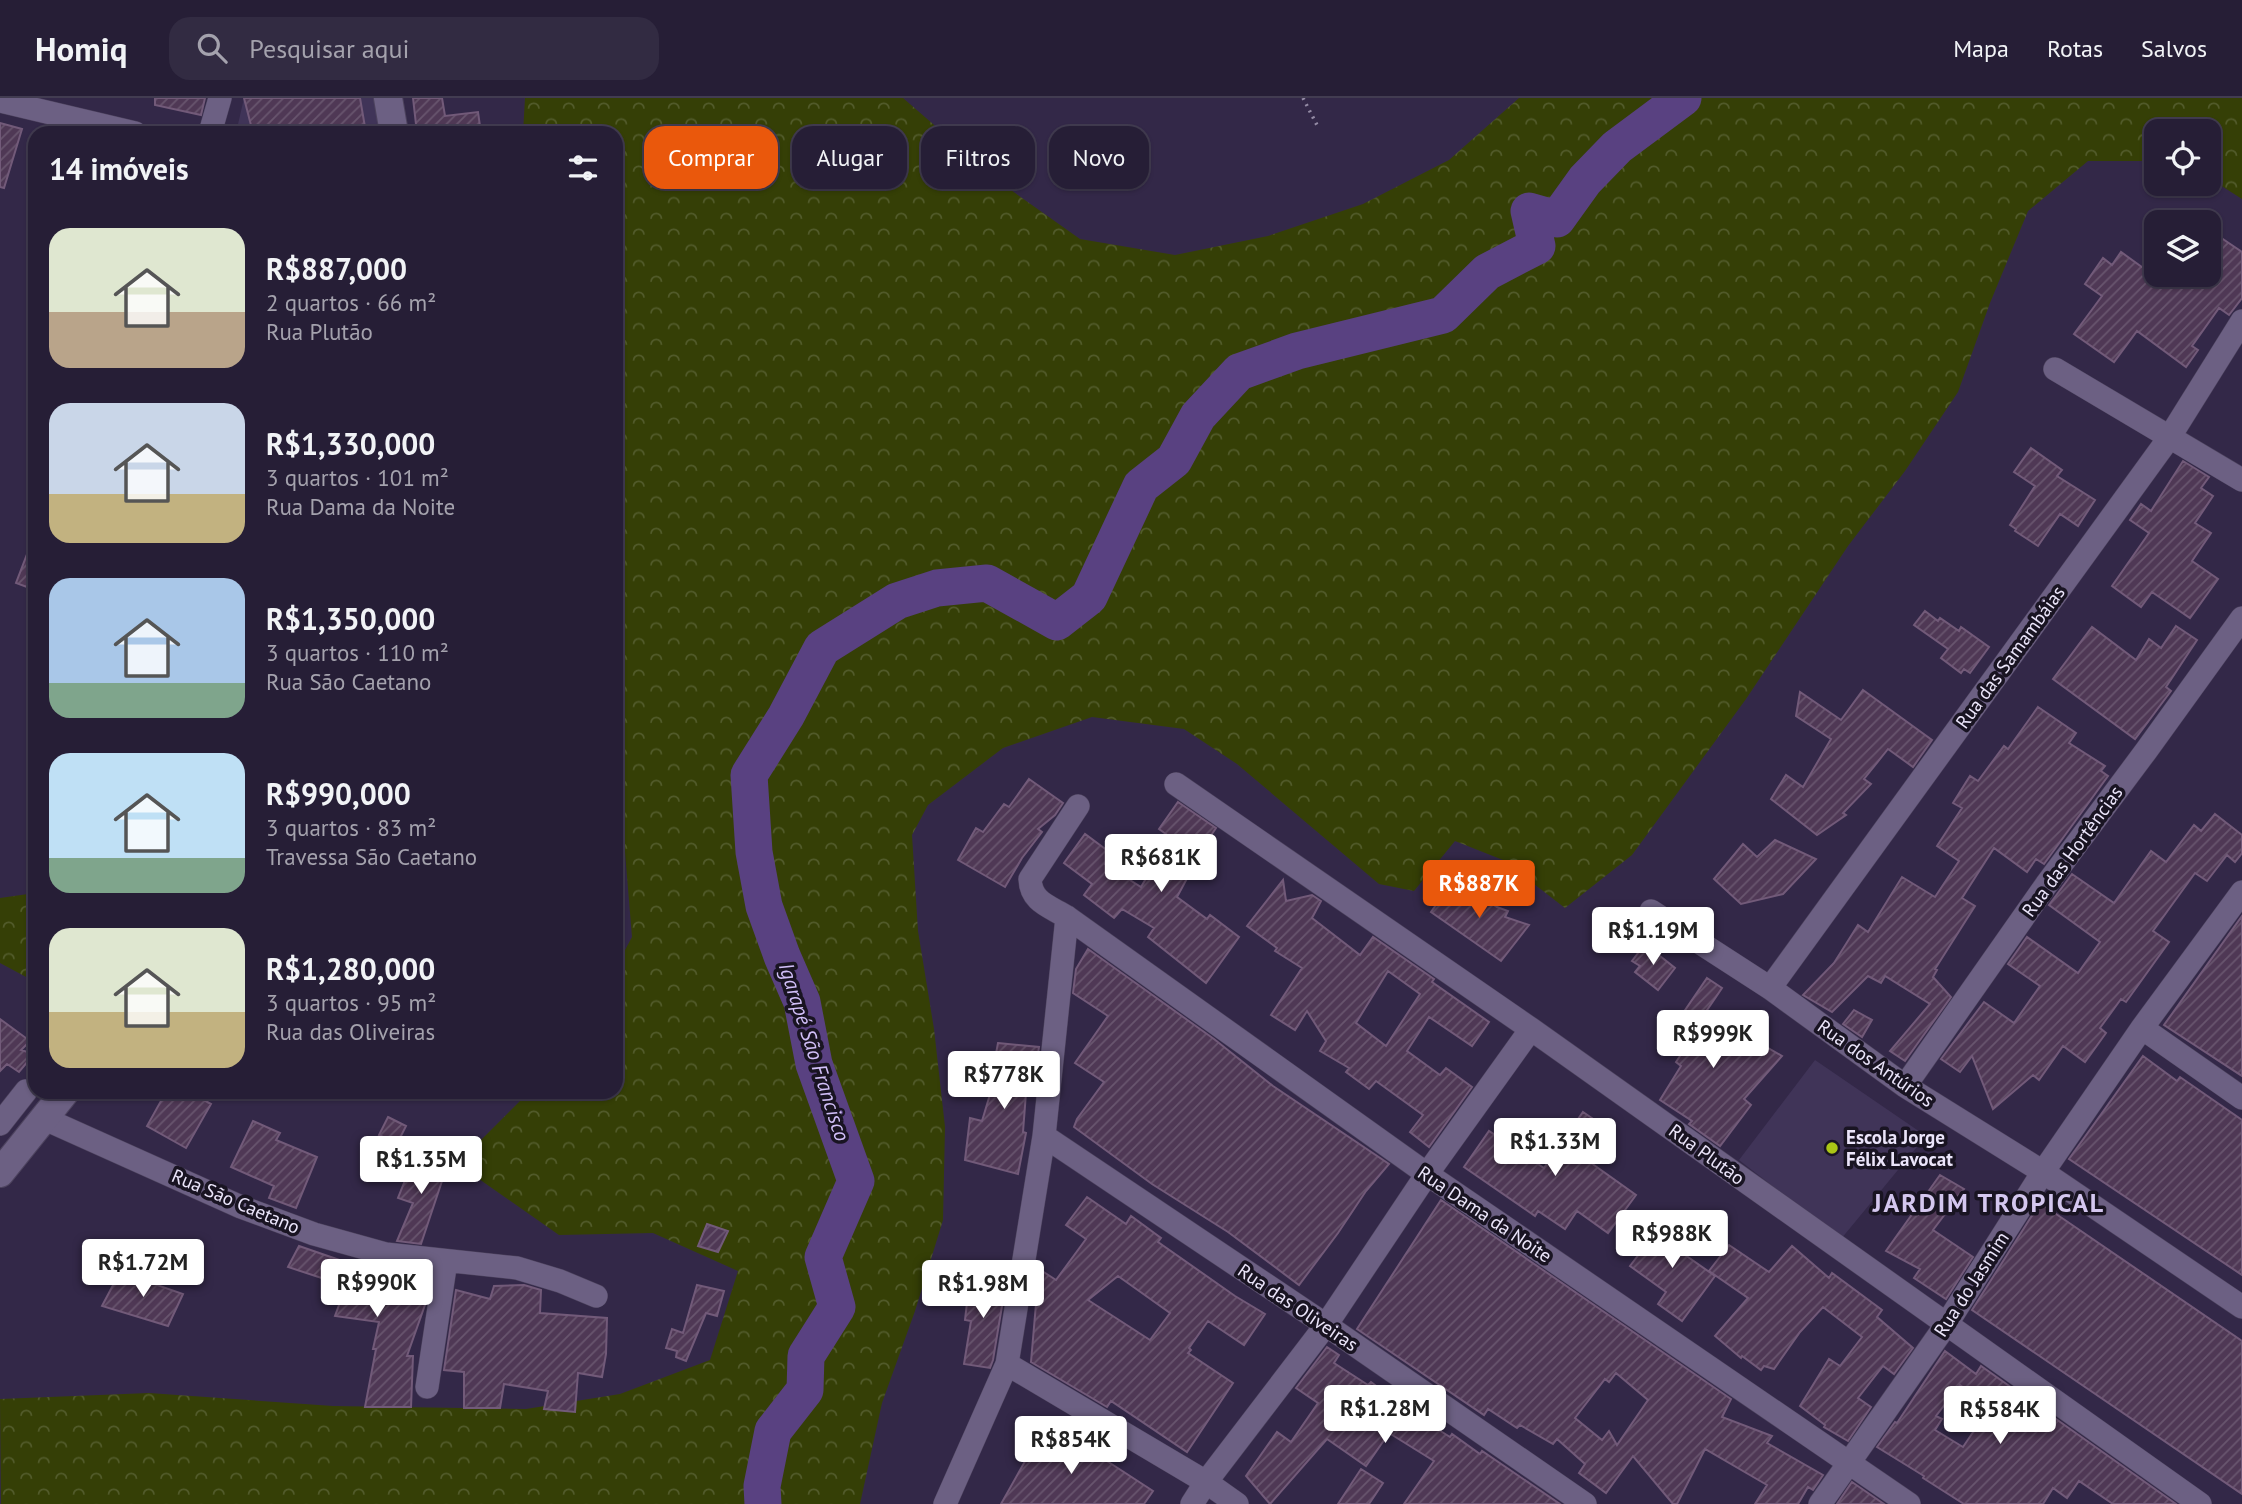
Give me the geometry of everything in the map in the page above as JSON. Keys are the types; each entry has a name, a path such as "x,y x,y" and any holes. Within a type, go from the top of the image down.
{"street":[{"path":"212,126 220,98"},
{"path":"388,98 393,126"},
{"path":"0,101 105,126"},
{"name":"Rua das Samambáias","path":"1770,988 2169,438 2242,321"},
{"path":"2055,369 2242,480"},
{"name":"Rua das Hortências","path":"1905,1086 2046,885 2147,751 2242,618"},
{"name":"Rua Plutão","path":"1176,784 1531,1029 2200,1504"},
{"name":"Rua Dama da Noite","path":"1078,806 1030,879 1031,891 1037,899 1067,917 1427,1174 1909,1504"},
{"name":"Rua do Jasmim","path":"1820,1504 1946,1325 2043,1172 2142,1028 2240,899"},
{"name":"Rua dos Antúrios","path":"1651,911 1770,988 1905,1086 2043,1172 2242,1307"},
{"path":"945,1504 1007,1364 1044,1136 1067,917"},
{"path":"2142,1028 2242,1098"},
{"path":"1192,1504 1326,1325 1427,1174 1531,1029"},
{"path":"0,1124 26,1091"},
{"path":"0,1173 60,1099"},
{"name":"Rua São Caetano","path":"45,1119 241,1207 314,1234 386,1254 517,1268 561,1281 596,1296"},
{"name":"Rua das Oliveiras","path":"1044,1136 1586,1504"},
{"path":"428,1387 446,1261"},
{"path":"1007,1364 1206,1482 1237,1504"}],"path":[{"path":"1303,98 1318,127"}],"shaded area":[{"path":"244,98 380,98 386,126 238,126"},
{"name":"Escola Jorge Félix Lavocat","path":"1815,1060 1926,1136 1841,1239 1739,1160"}],"green space":[{"path":"525,98 903,98 935,126 921,126 921,189 1009,189 1080,239 1175,255 1268,236 1363,204 1449,160 1519,98 2242,98 2242,199 2221,186 2221,119 2144,119 2144,161 2088,161 2028,211 1990,303 1958,392 1905,471 1848,546 1746,699 1632,855 1565,908 1503,860 1455,841 1414,891 1379,884 1237,764 1184,729 1092,717 1003,748 928,805 912,835 918,931 934,1029 945,1127 943,1220 915,1311 882,1403 860,1504 1,1504 0,1399 149,1393 333,1406 526,1409 620,1394 710,1360 738,1271 653,1233 559,1235 479,1179 476,1145 522,1099 623,1099 623,954 632,937 623,838 623,126 523,126"},
{"path":"28,894 28,978 0,963 0,898"}],"building":[{"path":"155,98 205,98 201,115 155,105"},
{"path":"244,98 360,98 365,126 251,126"},
{"path":"413,98 442,98 445,116 478,112 480,126 416,126"},
{"path":"0,123 22,129 4,188 0,187"},
{"path":"2221,238 2242,252 2242,298 2229,315 2219,308 2192,346 2198,350 2186,367 2137,331 2114,362 2074,334 2102,296 2085,284 2103,258 2112,265 2121,252 2144,269 2144,287 2221,287"},
{"path":"2031,448 2062,470 2057,476 2095,500 2078,526 2060,514 2038,546 2010,525 2035,486 2014,472"},
{"path":"2183,461 2209,477 2201,488 2213,496 2195,523 2211,533 2192,561 2218,579 2190,618 2152,592 2141,607 2112,586 2149,533 2130,520 2141,504 2151,511"},
{"path":"28,552 28,587 16,583"},
{"path":"1925,611 1959,631 1961,627 1989,647 1970,673 1964,669 1961,673 1941,658 1948,649 1914,625"},
{"path":"2176,626 2197,640 2166,687 2171,691 2135,739 2053,679 2092,627 2136,660 2149,639 2161,648"},
{"path":"1863,690 1932,740 1913,767 1888,749 1864,779 1871,784 1843,813 1846,815 1817,835 1771,799 1786,775 1803,787 1831,739 1796,716 1800,692 1841,720"},
{"path":"2038,707 2076,733 2069,743 2105,766 2101,771 2108,776 2044,864 2036,859 2027,872 1994,848 1962,898 1975,906 1935,969 1937,970 1933,977 1951,997 1905,1061 1890,1051 1930,1004 1885,976 1881,983 1868,976 1832,1012 1803,995 1834,963 1858,925 1868,932 1902,877 1935,897 1959,861 1937,846 1962,808 1953,803 1970,776 1978,781 2004,746 2008,749"},
{"path":"1029,779 1063,803 1055,815 1038,829 1042,832 1005,887 958,860 976,828 983,832 1004,804 1009,807"},
{"path":"1178,802 1216,828 1195,859 1197,860 1177,897 1207,919 1210,915 1239,937 1206,983 1148,937 1154,928 1122,909 1114,918 1084,895 1092,884 1064,863 1085,834 1112,854 1105,864 1141,887 1170,837 1159,829"},
{"path":"2215,814 2242,835 2242,853 2235,862 2227,855 2207,881 2195,873 2153,931 2169,942 2126,1002 2121,999 2100,1028 2106,1033 2085,1062 2063,1046 2039,1080 2033,1075 1993,1109 1972,1056 1960,1072 1941,1059 1984,1002 2014,1023 2040,986 2008,964 2027,937 2078,973 2100,942 2049,905 2072,874 2114,903 2151,851 2166,862 2194,825 2201,831"},
{"path":"1775,840 1816,859 1783,894 1741,904 1714,879 1743,844 1757,857"},
{"path":"1455,878 1497,907 1508,911 1505,917 1529,925 1501,961 1431,912"},
{"path":"1283,880 1286,901 1312,895 1321,901 1312,918 1360,955 1373,937 1434,979 1432,982 1489,1022 1472,1046 1429,1017 1407,1051 1440,1075 1446,1068 1472,1087 1429,1147 1410,1132 1423,1115 1376,1081 1369,1089 1346,1072 1349,1068 1320,1051 1326,1041 1307,1011 1295,1030 1271,1015 1302,968 1275,951 1277,948 1247,926","holes":["1388,971 1420,994 1386,1046 1356,1023"]},
{"path":"2242,916 2242,1076 2164,1025"},
{"path":"1645,944 1675,968 1658,990 1635,972 1640,966 1632,961"},
{"path":"1088,949 1214,1039 1273,1086 1389,1164 1366,1191 1299,1285 1228,1232 1152,1184 1074,1127 1104,1082 1075,1063 1108,1016 1073,993 1076,969"},
{"path":"1707,978 1722,988 1701,1019 1742,1046 1749,1037 1782,1056 1744,1099 1751,1105 1720,1146 1689,1124 1692,1121 1660,1100 1681,1066 1676,1062 1682,1053 1664,1041"},
{"path":"1854,1010 1872,1020 1862,1037 1843,1024"},
{"path":"0,1019 28,1040 21,1050 28,1052 28,1061 19,1072 7,1064 0,1071"},
{"path":"998,1043 1039,1047 1034,1081 1027,1080 1023,1132 1026,1133 1018,1174 965,1160 970,1118 982,1121 991,1091 989,1090"},
{"path":"2143,1056 2177,1081 2180,1077 2242,1120 2242,1275 2069,1159"},
{"path":"162,1099 202,1099 211,1104 186,1148 147,1126"},
{"path":"1583,1112 1608,1129 1587,1160 1636,1195 1608,1233 1577,1211 1565,1229 1538,1211 1535,1216 1464,1167 1489,1131 1544,1168"},
{"path":"388,1117 406,1126 397,1144 379,1135"},
{"path":"253,1121 280,1133 276,1140 317,1157 296,1208 269,1198 274,1186 231,1167"},
{"path":"416,1153 447,1166 421,1244 397,1241 413,1203 398,1198"},
{"path":"1940,1175 1964,1189 1933,1230 1973,1257 1946,1299 1914,1278 1920,1269 1886,1251"},
{"path":"1087,1197 1126,1224 1131,1216 1161,1238 1158,1242 1265,1314 1244,1345 1208,1321 1189,1348 1191,1350 1188,1353 1233,1383 1187,1452 1111,1401 1107,1407 1031,1362 1039,1269 1056,1280 1086,1239 1066,1225","holes":["1118,1276 1170,1313 1150,1340 1088,1300"]},
{"path":"1441,1200 1731,1399 1722,1417 1772,1436 1767,1443 1823,1475 1813,1490 1808,1487 1798,1504 1755,1504 1767,1485 1705,1449 1677,1504 1673,1504 1633,1456 1606,1493 1579,1473 1585,1464 1557,1439 1553,1444 1520,1425 1517,1428 1488,1409 1484,1415 1357,1329","holes":["1616,1373 1648,1400 1617,1445 1609,1431 1602,1440 1575,1418 1605,1379 1609,1382"]},
{"path":"2040,1203 2242,1341 2242,1494 1972,1310"},
{"path":"1669,1215 1685,1227 1671,1245 1715,1276 1682,1321 1658,1304 1666,1292 1630,1266"},
{"path":"707,1224 728,1231 718,1252 698,1246"},
{"path":"1729,1245 1769,1272 1792,1246 1829,1278 1832,1273 1882,1310 1877,1317 1913,1348 1894,1374 1883,1366 1858,1398 1871,1407 1848,1441 1824,1427 1825,1425 1800,1406 1829,1359 1840,1366 1862,1337 1823,1307 1800,1332 1774,1369 1764,1366 1761,1370 1742,1356 1741,1358 1715,1336 1748,1298 1709,1271"},
{"path":"299,1246 354,1265 429,1283 426,1302 407,1356 413,1356 411,1407 365,1407 379,1322 335,1316 346,1286 288,1267"},
{"path":"120,1272 183,1294 168,1326 102,1306"},
{"path":"970,1277 1006,1282 990,1368 964,1364 971,1321 965,1320"},
{"path":"524,1285 541,1290 540,1313 607,1318 602,1377 578,1373 575,1412 544,1409 548,1391 504,1384 500,1408 464,1408 464,1372 444,1370 456,1290 490,1299 494,1286"},
{"path":"697,1285 724,1291 717,1316 706,1313 686,1361 676,1357 677,1351 666,1348 672,1329 683,1333"},
{"path":"1327,1347 1339,1355 1334,1363 1368,1385 1371,1382 1398,1404 1450,1437 1452,1434 1480,1454 1482,1451 1560,1504 1404,1504 1434,1461 1389,1433 1366,1466 1327,1439 1270,1504 1246,1476 1277,1432 1291,1442 1318,1403 1296,1388"},
{"path":"1945,1351 1976,1374 1981,1366 2012,1388 2008,1394 2036,1413 2039,1407 2176,1504 2113,1504 2079,1481 2067,1498 2053,1488 2043,1504 1964,1504 1877,1447 1895,1422 1897,1423","holes":["1960,1385 1990,1407 1963,1447 1935,1430 1942,1419 1936,1416"]},
{"path":"1047,1422 1153,1491 1144,1504 1001,1504"},
{"path":"1361,1469 1383,1483 1369,1504 1338,1504"},
{"path":"1852,1482 1884,1504 1837,1504"}],"waterway":[{"name":"Igarapé São Francisco","path":"763,1504 762,1486 773,1431 805,1390 806,1356 837,1307 823,1257 856,1181 814,1064 802,1002 764,906 754,852 749,775 786,716 822,648 897,601 937,588 987,583 1057,622 1089,597 1141,486 1174,460 1198,416 1239,372 1297,351 1443,315 1487,272 1537,246 1529,211 1557,219 1585,180 1617,147 1683,98"}],"place":[{"name":"Escola Jorge Félix Lavocat","path":"1832,1148"}],"district":[{"name":"JARDIM TROPICAL","path":"1989,1203"}]}
